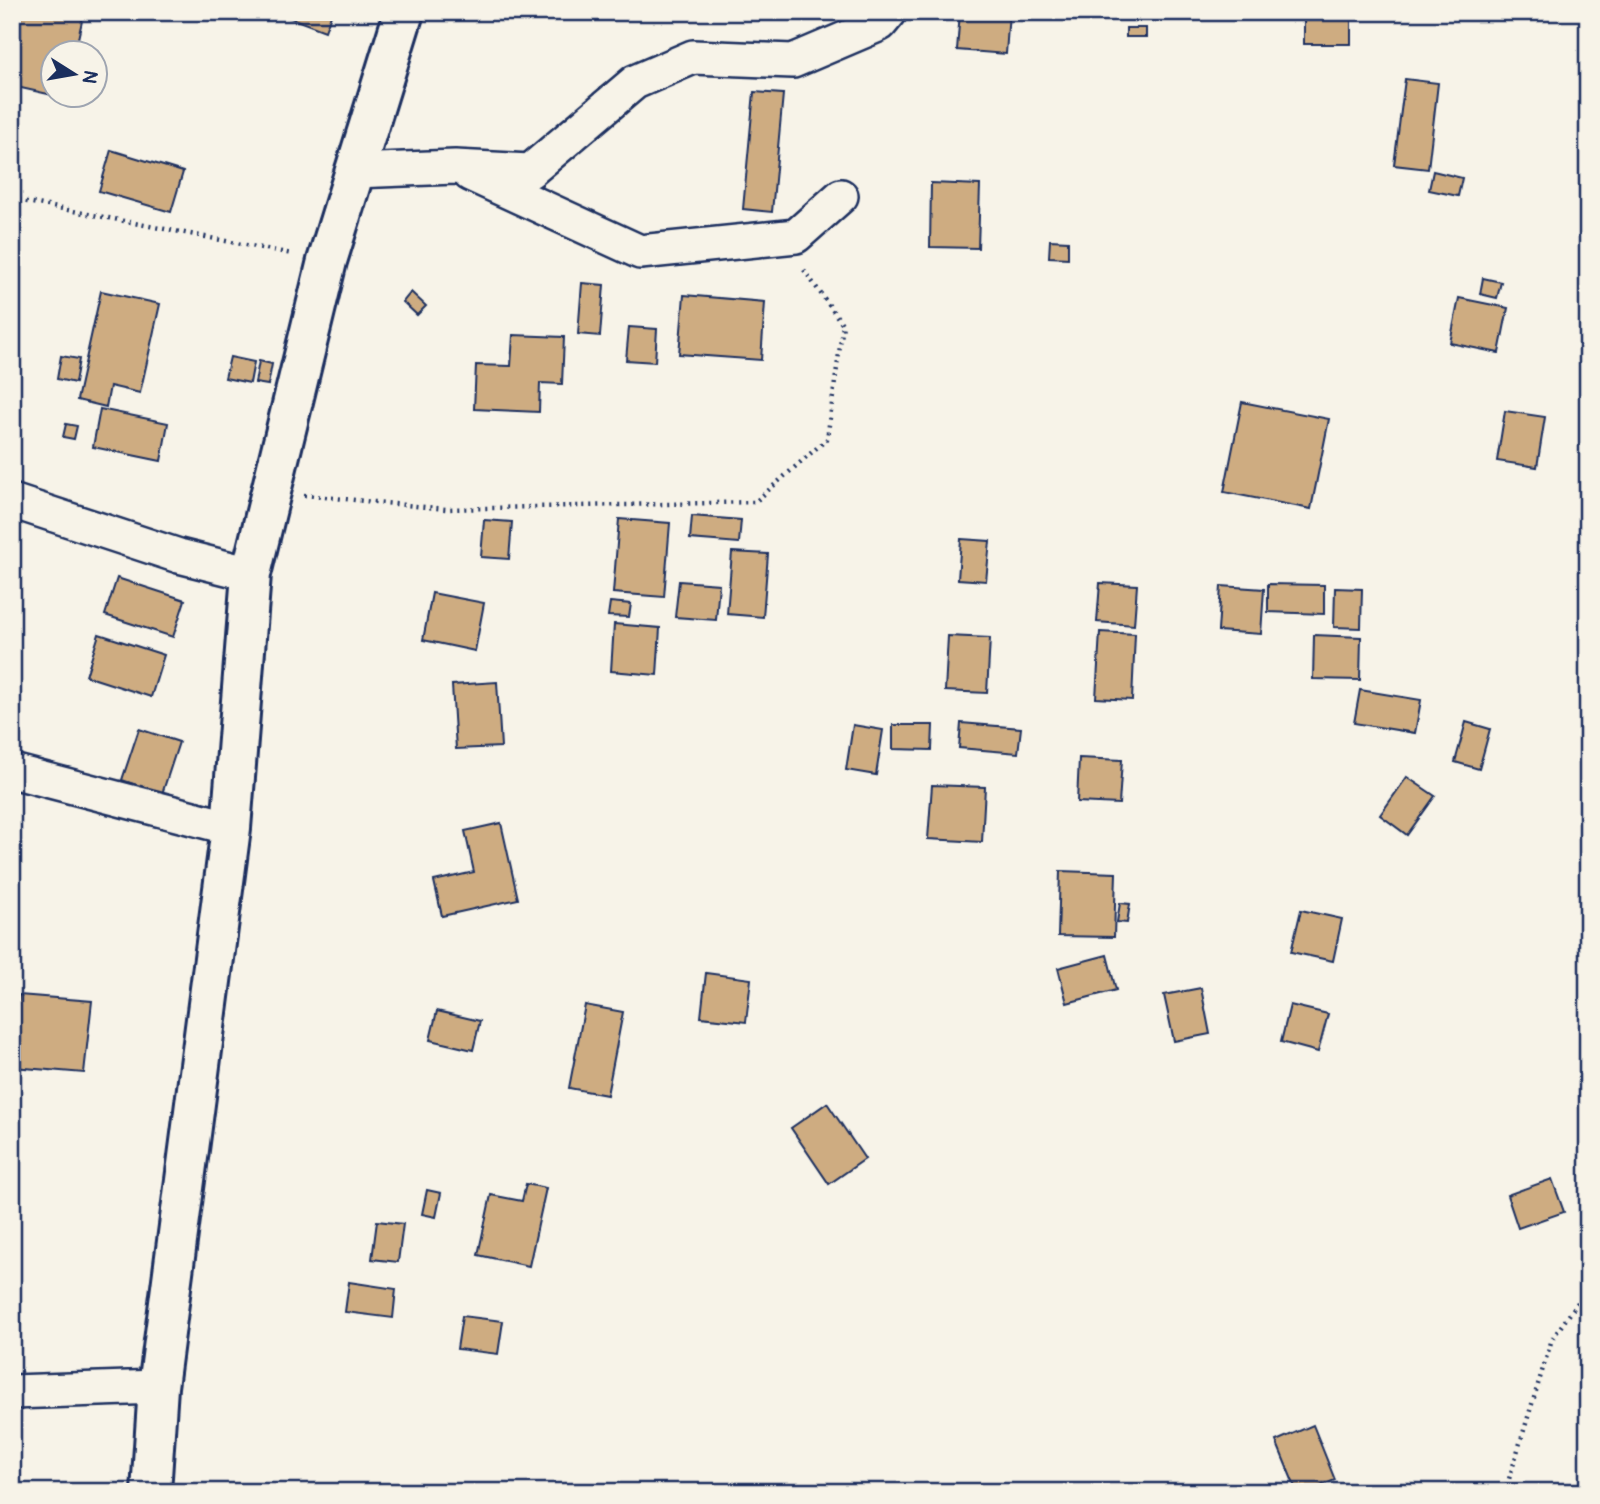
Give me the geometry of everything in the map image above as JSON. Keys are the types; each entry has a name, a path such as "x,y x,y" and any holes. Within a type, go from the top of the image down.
{"main road":[{"path":"150,1492 158,1387 231,828 251,574 327,261 404,12"}],"street":[{"path":"354,171 455,167 530,171 635,82 693,57 793,61 880,24 890,12"},
{"path":"455,167 640,252 796,236 841,196"},
{"path":"12,500 180,555 251,574"},
{"path":"12,771 231,828"},
{"path":"12,1392 158,1387"}],"path":[{"path":"12,199 327,261"},
{"path":"271,492 446,509 755,502 827,439 843,325 782,238"},
{"path":"1505,1492 1552,1339 1588,1288"}],"building":[{"path":"12,12 84,12 78,38 38,38 38,92 12,86"},
{"path":"275,12 332,12 325,31"},
{"path":"960,12 1009,12 1006,54 957,50"},
{"path":"1304,12 1351,12 1351,44 1304,44"},
{"path":"1126,28 1146,28 1146,37 1126,37"},
{"path":"1405,79 1438,83 1428,169 1394,165"},
{"path":"754,92 783,94 772,212 743,209"},
{"path":"111,150 183,172 171,212 99,191"},
{"path":"1433,171 1462,178 1458,196 1429,190"},
{"path":"931,183 980,185 978,248 930,247"},
{"path":"1050,240 1068,241 1068,258 1049,257"},
{"path":"1483,278 1501,282 1497,298 1480,294"},
{"path":"582,283 604,285 600,336 578,334"},
{"path":"101,291 160,304 140,393 110,386 106,407 77,400"},
{"path":"411,292 426,306 417,315 403,302"},
{"path":"684,295 765,302 761,360 679,354"},
{"path":"1459,298 1508,308 1499,353 1450,343"},
{"path":"629,327 657,329 655,362 626,360"},
{"path":"513,335 564,337 562,384 540,383 539,412 474,409 476,365 511,366"},
{"path":"61,356 79,359 75,383 57,379"},
{"path":"230,357 254,362 250,383 225,378"},
{"path":"259,361 272,364 268,385 255,383"},
{"path":"1242,402 1329,419 1311,509 1224,492"},
{"path":"100,409 168,423 161,461 93,447"},
{"path":"1505,411 1545,417 1537,467 1497,461"},
{"path":"66,424 77,426 74,439 63,437"},
{"path":"692,516 741,520 739,543 690,539"},
{"path":"619,519 670,523 664,597 613,593"},
{"path":"484,520 512,522 509,559 481,557"},
{"path":"961,539 990,541 986,581 958,579"},
{"path":"732,552 768,554 763,617 727,614"},
{"path":"117,578 185,600 173,637 105,615"},
{"path":"679,581 719,584 716,620 675,617"},
{"path":"1100,583 1137,585 1134,625 1097,622"},
{"path":"1268,584 1324,585 1324,614 1268,612"},
{"path":"1221,586 1264,589 1261,634 1218,631"},
{"path":"1335,588 1362,589 1361,628 1334,627"},
{"path":"432,593 484,603 475,651 423,640"},
{"path":"610,602 631,604 629,617 608,616"},
{"path":"614,624 660,628 657,675 611,671"},
{"path":"1100,632 1135,634 1132,700 1096,698"},
{"path":"99,634 164,655 151,697 86,676"},
{"path":"1314,635 1361,637 1360,680 1313,679"},
{"path":"948,636 990,638 987,693 945,691"},
{"path":"497,682 501,747 456,749 452,685"},
{"path":"1360,690 1421,700 1415,733 1354,723"},
{"path":"1466,722 1490,729 1479,769 1455,762"},
{"path":"961,723 1021,728 1018,753 959,748"},
{"path":"853,725 883,730 876,775 846,770"},
{"path":"893,725 933,725 932,750 893,749"},
{"path":"139,729 179,742 162,794 122,780"},
{"path":"1079,758 1122,760 1119,804 1077,802"},
{"path":"1407,777 1435,796 1407,835 1380,815"},
{"path":"932,785 985,787 982,842 928,839"},
{"path":"501,823 518,899 442,916 434,881 474,872 465,831"},
{"path":"1060,871 1116,873 1114,937 1058,936"},
{"path":"1120,903 1130,904 1127,923 1117,922"},
{"path":"1301,910 1342,919 1333,961 1291,952"},
{"path":"1107,955 1116,990 1067,1003 1058,968"},
{"path":"706,973 751,979 746,1022 701,1017"},
{"path":"1201,988 1210,1034 1174,1041 1164,995"},
{"path":"19,995 92,1001 84,1073 13,1067"},
{"path":"585,1005 623,1012 607,1095 569,1088"},
{"path":"1290,1005 1328,1014 1318,1052 1281,1042"},
{"path":"437,1011 480,1021 473,1050 430,1040"},
{"path":"827,1103 865,1159 829,1184 791,1128"},
{"path":"1552,1179 1564,1212 1518,1228 1507,1195"},
{"path":"526,1184 546,1188 529,1266 478,1255 491,1195 522,1201"},
{"path":"427,1190 441,1193 436,1217 422,1214"},
{"path":"377,1221 403,1224 398,1262 372,1259"},
{"path":"349,1282 396,1289 393,1318 345,1312"},
{"path":"462,1316 503,1321 498,1354 457,1349"},
{"path":"1313,1425 1335,1480 1306,1492 1297,1492 1276,1441"}]}
